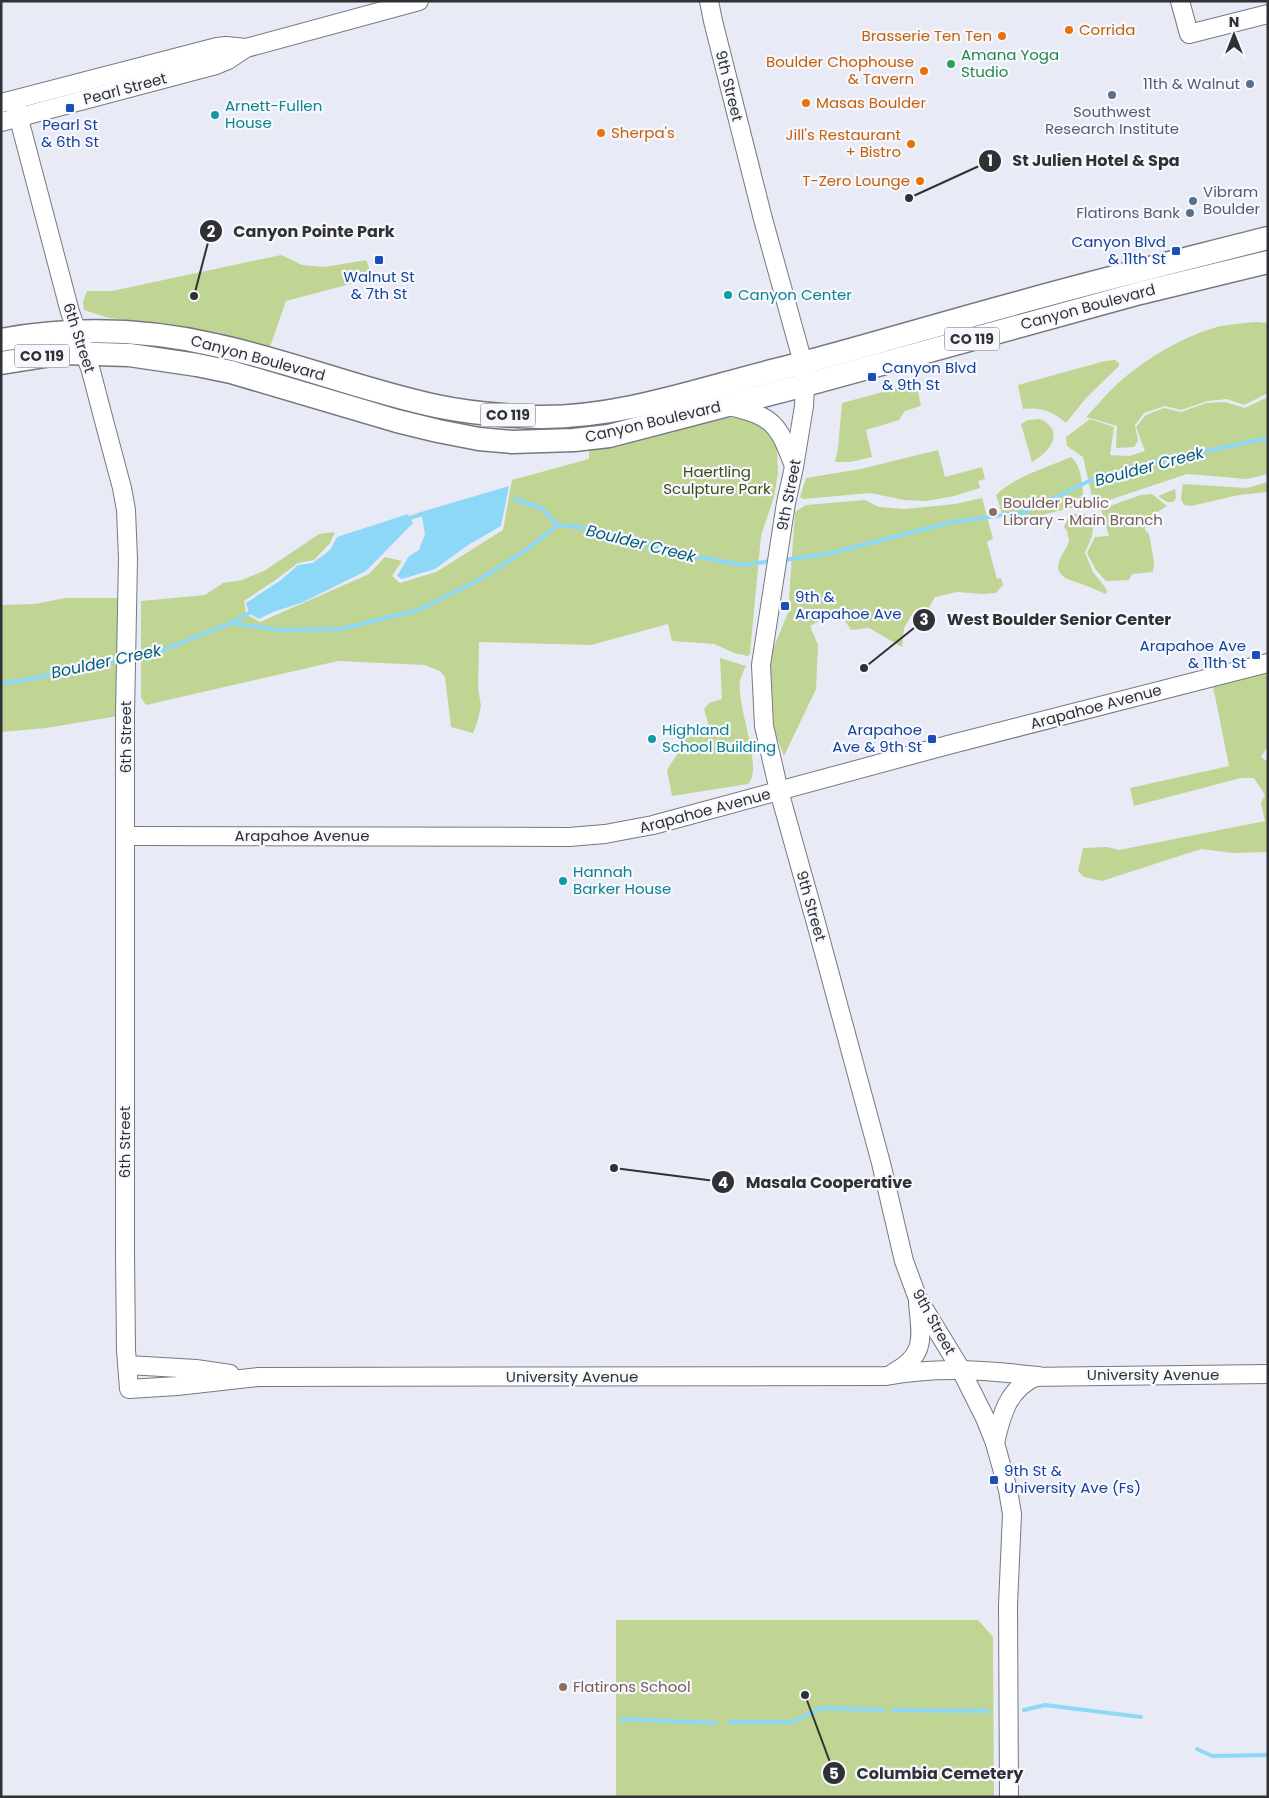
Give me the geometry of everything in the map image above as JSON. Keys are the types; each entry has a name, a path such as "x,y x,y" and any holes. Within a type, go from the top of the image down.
{"main road":[{"name":"Canyon Boulevard","path":"1,363 64,353 129,355 230,372 438,432 512,442 574,440 609,436 725,406 804,374 1030,299 1268,238"},
{"name":"Canyon Boulevard","path":"1,340 76,330 140,333 216,345 434,406 504,415 542,417 579,415 621,409 804,374 1268,262"}],"street":[{"name":"Pearl Street","path":"10,120 216,65 228,60 246,48 420,1"},
{"name":"9th Street","path":"709,1 760,211 804,374 804,406 767,617 761,665 765,732 779,791 853,1059 904,1261 918,1299 963,1374 995,1444 1008,1490 1012,1514 1008,1605 1009,1797"},
{"path":"1180,2 1194,18 1204,24 1211,26 1228,24"},
{"path":"1180,2 1189,34 1268,14"},
{"name":"Pearl Street","path":"8,102 217,47 246,48"},
{"name":"6th Street","path":"8,102 10,120 93,380 124,497 127,545 125,1253 129,1389"},
{"path":"725,406 753,412 771,421 783,438 794,467"},
{"name":"Arapahoe Avenue","path":"125,836 569,837 628,830 1268,663"},
{"path":"886,1376 908,1364 918,1350 920,1335 918,1299"},
{"name":"University Avenue","path":"128,1365 196,1369 258,1377"},
{"name":"University Avenue","path":"129,1389 258,1377 886,1376 908,1382 963,1374 1038,1376 1268,1374"},
{"path":"995,1444 1000,1422 1008,1402 1020,1386 1038,1376"}],"green space":[{"path":"281,255 302,265 324,267 366,260 373,278 286,301 270,347 221,333 109,318 84,310 83,302 87,291 112,291"},
{"path":"1256,322 1268,323 1268,393 1244,405 1227,399 1208,401 1181,410 1165,406 1144,413 1135,425 1138,441 1134,447 1116,448 1117,426 1086,417 1124,378 1146,361 1182,340 1221,326"},
{"path":"1115,360 1119,363 1119,366 1086,398 1066,423 1056,415 1046,411 1023,409 1018,385 1105,361"},
{"path":"916,383 921,406 905,411 899,420 866,430 872,457 850,462 835,462 842,403"},
{"path":"1268,397 1268,474 1247,479 1187,474 1094,505 1083,457 1067,446 1066,437 1090,419 1114,427 1110,455 1129,456 1145,451 1136,427 1146,415 1164,408 1181,412 1206,403 1225,402 1245,408"},
{"name":"Haertling Sculpture Park","path":"738,416 759,418 777,446 778,473 774,497 761,536 750,653 748,656 734,653 714,644 672,641 668,624 591,645 479,642 478,688 481,706 473,733 451,727 445,677 440,671 424,665 338,661 146,705 141,698 141,601 205,595 223,583 242,580 264,571 319,534 335,532 330,543 314,560 298,563 244,601 246,614 260,622 369,574 385,557 402,561 392,576 400,583 436,572 503,530 512,480 589,459 589,447"},
{"path":"1040,419 1048,424 1054,435 1049,447 1039,458 1032,462 1021,424 1028,420"},
{"path":"938,450 945,477 982,467 985,479 978,481 980,488 954,496 926,501 904,500 870,493 803,499 800,497 806,478 861,469"},
{"path":"1071,457 1079,470 1084,499 1074,507 1046,514 1026,522 1005,523 996,495 1012,483"},
{"path":"1268,482 1268,492 1239,495 1191,506 1184,505 1181,499 1183,484 1247,488"},
{"path":"1175,489 1176,498 1173,502 1167,502 1158,496"},
{"path":"1152,494 1167,506 1146,520 1145,530 1149,534 1154,562 1153,572 1132,574 1129,580 1106,581 1096,570 1087,553 1095,537 1109,536 1101,509 1141,495"},
{"path":"982,498 993,539 987,542 997,579 1001,578 1003,585 996,593 957,592 935,597 927,611 911,616 904,628 902,647 869,628 851,630 838,611 810,626 818,645 816,689 784,756 774,730 771,654 788,613 795,512 806,505 865,500 879,507 905,509 955,504"},
{"path":"1075,514 1085,514 1092,524 1091,538 1085,553 1093,572 1107,590 1106,594 1070,580 1059,572 1059,562 1069,541 1064,527 1067,520"},
{"path":"65,598 118,598 118,716 46,728 1,732 1,605 35,604"},
{"path":"720,658 746,666 740,681 740,692 753,765 752,776 748,784 672,796 667,770 683,745 681,728 684,724 696,727 709,727 704,709 709,703 722,699"},
{"path":"1268,673 1268,746 1261,757 1268,762 1268,852 1232,853 1201,849 1102,881 1084,877 1078,871 1083,848 1107,847 1119,850 1265,821 1261,803 1265,795 1254,778 1241,778 1134,806 1130,788 1229,766 1213,686"},
{"path":"616,1620 978,1620 993,1637 994,1797 616,1797"}],"water":[{"path":"509,486 501,526 468,545 435,569 402,579 397,576 409,556 419,550 425,534 422,517 418,515 421,512"},
{"path":"408,514 413,523 366,571 301,603 273,612 259,619 249,613 246,603 281,580 298,565 313,563 330,550 337,537"}],"waterway":[{"name":"Boulder Creek","path":"783,560 827,554 952,522 1025,512 1091,480 1158,461 1268,438"},
{"path":"515,499 541,508 558,525"},
{"path":"407,519 422,514"},
{"name":"Boulder Creek","path":"131,657 158,652 231,623 280,630 341,629 418,610 477,581 526,550 558,525 601,530 681,554 744,565 771,561"},
{"path":"231,623 253,611"},
{"name":"Boulder Creek","path":"1,683 16,682 122,659"},
{"path":"1024,1710 1045,1705 1141,1717"},
{"path":"729,1722 792,1722 822,1708 883,1710"},
{"path":"893,1710 988,1711"},
{"path":"621,1719 716,1723"},
{"path":"1197,1749 1212,1756 1268,1755"}],"place":[{"name":"Corrida","path":"1069,30"},
{"name":"Brasserie Ten Ten","path":"1002,36"},
{"name":"Amana Yoga Studio","path":"951,64"},
{"name":"Boulder Chophouse & Tavern","path":"924,71"},
{"name":"11th & Walnut","path":"1250,84"},
{"name":"Southwest Research Institute","path":"1112,95"},
{"name":"Masas Boulder","path":"806,103"},
{"name":"Pearl St & 6th St","path":"70,108"},
{"name":"Arnett-Fullen House","path":"215,115"},
{"name":"Sherpa's","path":"601,133"},
{"name":"Jill's Restaurant + Bistro","path":"911,144"},
{"name":"T-Zero Lounge","path":"920,181"},
{"name":"St Julien Hotel & Spa","path":"909,198"},
{"name":"Vibram Boulder","path":"1193,201"},
{"name":"Flatirons Bank","path":"1190,213"},
{"name":"Canyon Blvd & 11th St","path":"1176,251"},
{"name":"Walnut St & 7th St","path":"379,260"},
{"name":"Canyon Center","path":"728,295"},
{"name":"Canyon Pointe Park","path":"194,296"},
{"name":"Canyon Blvd & 9th St","path":"872,377"},
{"name":"Boulder Public Library - Main Branch","path":"993,512"},
{"name":"9th & Arapahoe Ave","path":"785,606"},
{"name":"Arapahoe Ave & 11th St","path":"1256,655"},
{"name":"West Boulder Senior Center","path":"864,668"},
{"name":"Highland School Building","path":"652,739"},
{"name":"Arapahoe Ave & 9th St","path":"932,739"},
{"name":"Hannah Barker House","path":"563,881"},
{"name":"Masala Cooperative","path":"614,1168"},
{"name":"9th St & University Ave (Fs)","path":"994,1480"},
{"name":"Flatirons School","path":"563,1687"},
{"name":"Columbia Cemetery","path":"805,1695"}]}
